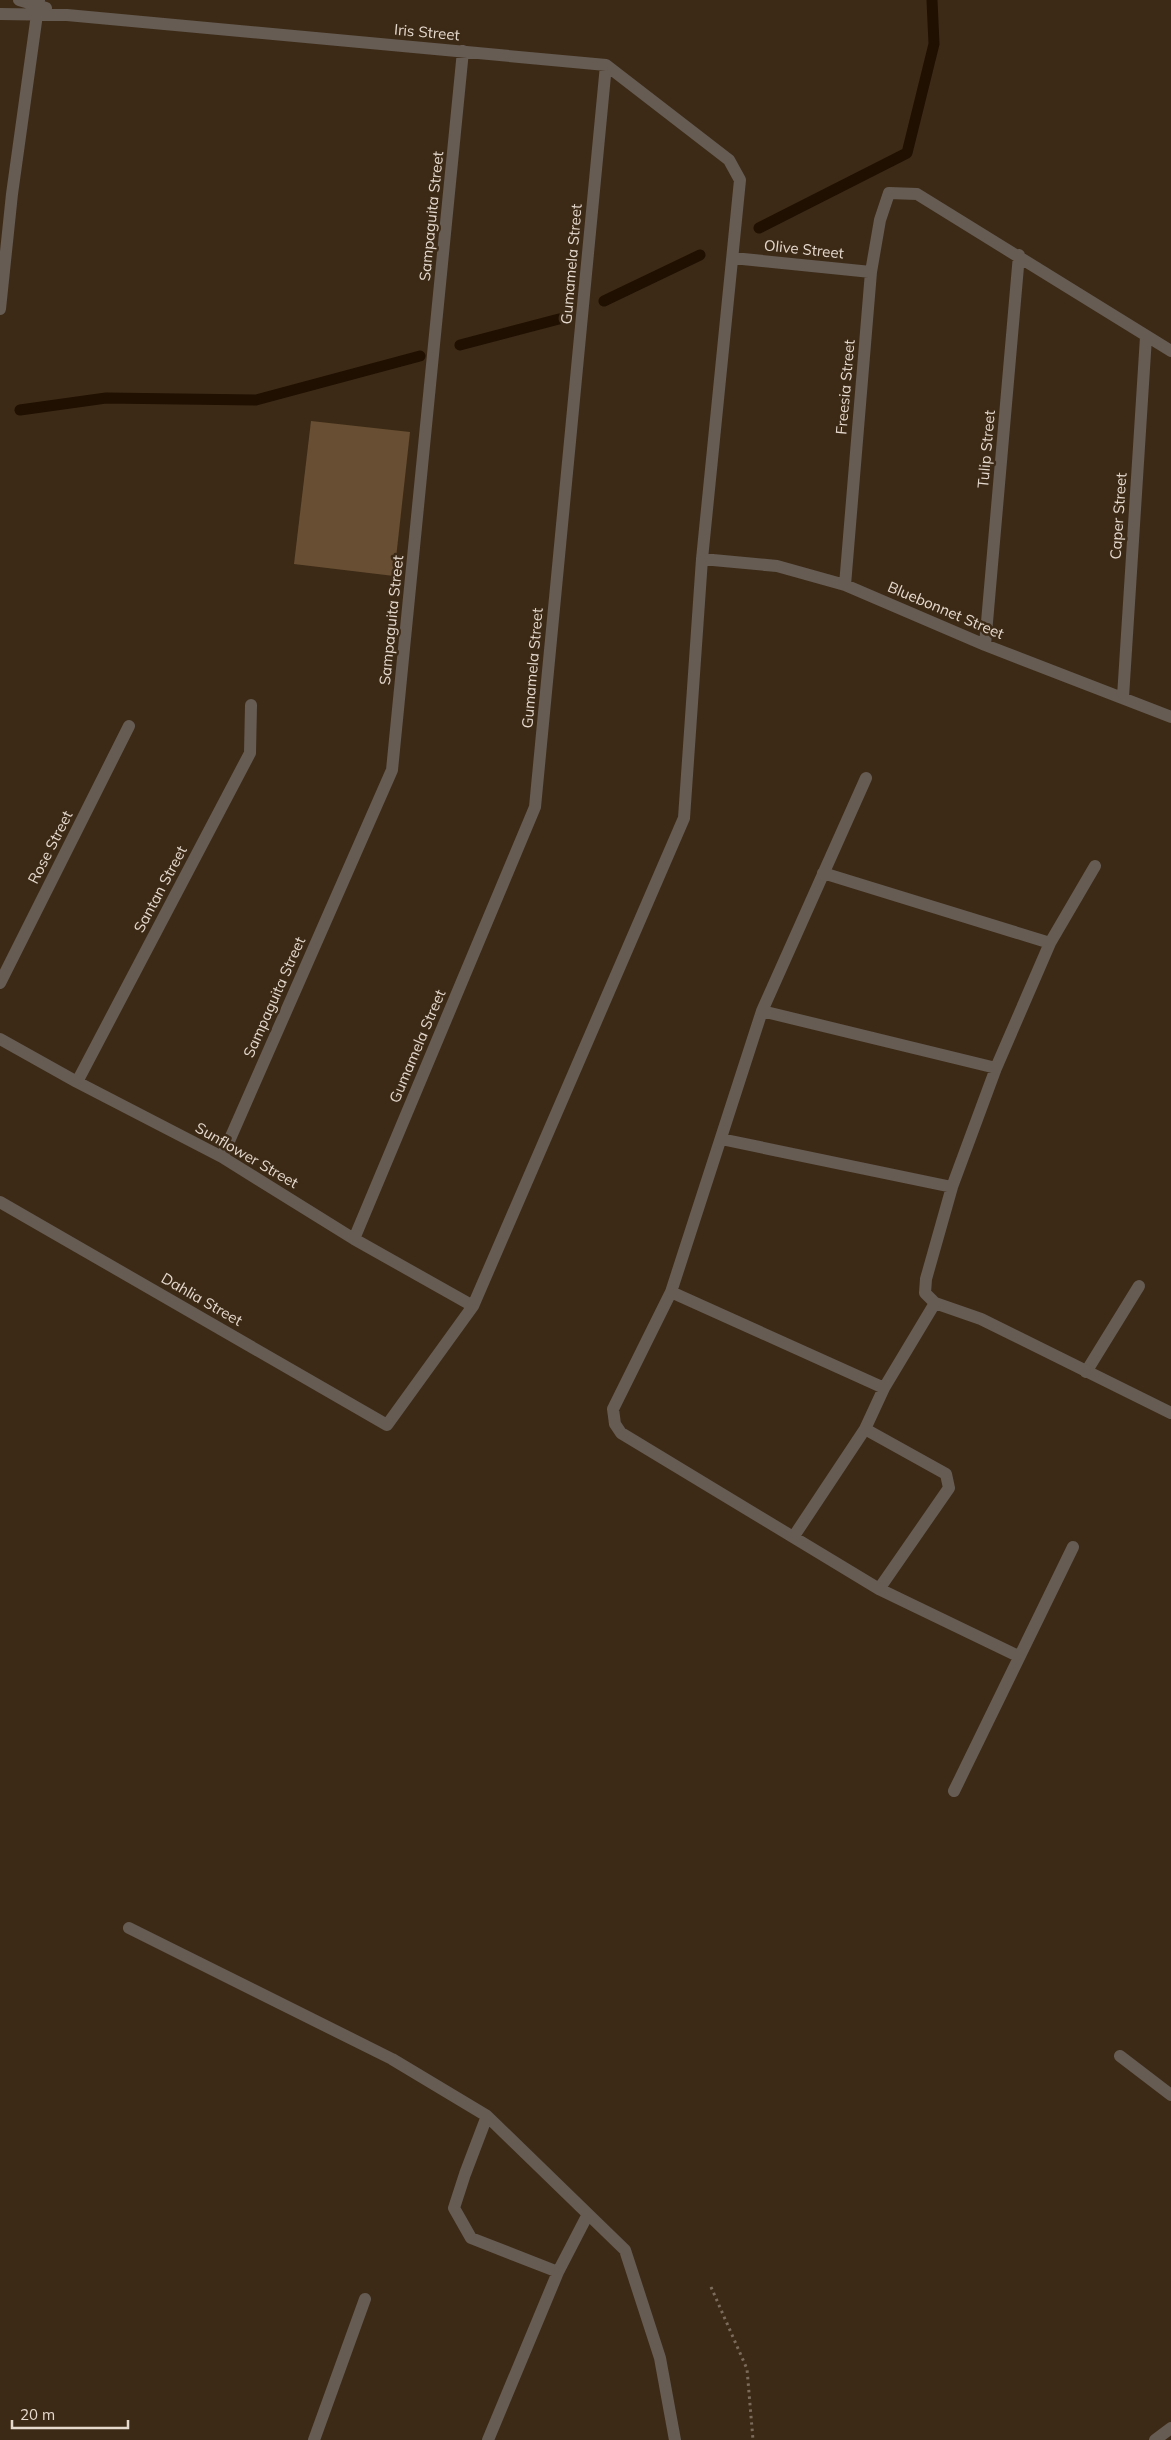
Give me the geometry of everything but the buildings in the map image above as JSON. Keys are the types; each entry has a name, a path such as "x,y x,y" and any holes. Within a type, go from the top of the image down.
{"street":[{"name":"Iris Street","path":"19,0 67,15 606,65"},
{"name":"Iris Street","path":"0,14 38,7"},
{"path":"0,309 6,194 38,7"},
{"name":"Sampaguita Street","path":"222,1157 392,770 463,52"},
{"path":"473,1306 684,818 702,560 740,180 729,160 606,65"},
{"name":"Gumamela Street","path":"354,1239 535,807 606,65"},
{"name":"Freesia Street","path":"845,585 871,272 880,220 888,193 917,194 1019,256"},
{"path":"1019,256 1171,351"},
{"name":"Tulip Street","path":"985,645 1019,256"},
{"name":"Olive Street","path":"733,258 871,272"},
{"name":"Caper Street","path":"1123,697 1146,337"},
{"name":"Bluebonnet Street","path":"702,560 777,566 845,585 985,645 1171,717"},
{"name":"Santan Street","path":"78,1082 250,753 251,705"},
{"name":"Rose Street","path":"0,983 129,726"},
{"path":"866,778 762,1011 671,1292 613,1409 615,1424 621,1433 878,1588 1018,1656"},
{"path":"1095,866 1050,942 996,1068 952,1188 926,1279 925,1293 935,1303 981,1319 1171,1412"},
{"path":"823,873 1050,942"},
{"path":"762,1011 996,1068"},
{"name":"Sunflower Street","path":"0,1039 222,1157 354,1239 473,1306"},
{"path":"721,1139 952,1188"},
{"name":"Dahlia Street","path":"0,1202 387,1425 473,1306"},
{"path":"1086,1372 1139,1286"},
{"path":"671,1292 884,1388"},
{"path":"794,1536 865,1429 884,1388 935,1303"},
{"path":"865,1429 946,1474 949,1488 878,1588"},
{"path":"954,1791 1018,1656 1073,1547"},
{"path":"129,1928 392,2059 487,2116 625,2250 660,2358 675,2440"},
{"path":"1120,2056 1171,2095"},
{"path":"487,2116 454,2208 471,2238 558,2272"},
{"path":"488,2440 558,2272 588,2214"},
{"path":"314,2440 366,2299"},
{"path":"1155,2440 1171,2428"}],"path":[{"path":"711,2287 747,2369 753,2440"}],"shaded area":[{"path":"311,421 410,432 394,576 294,564"}],"waterway":[{"path":"759,228 907,153 934,44 932,0"},
{"path":"604,301 700,255"},
{"path":"460,345 559,319"},
{"path":"20,410 106,398 256,400 420,356"}]}
